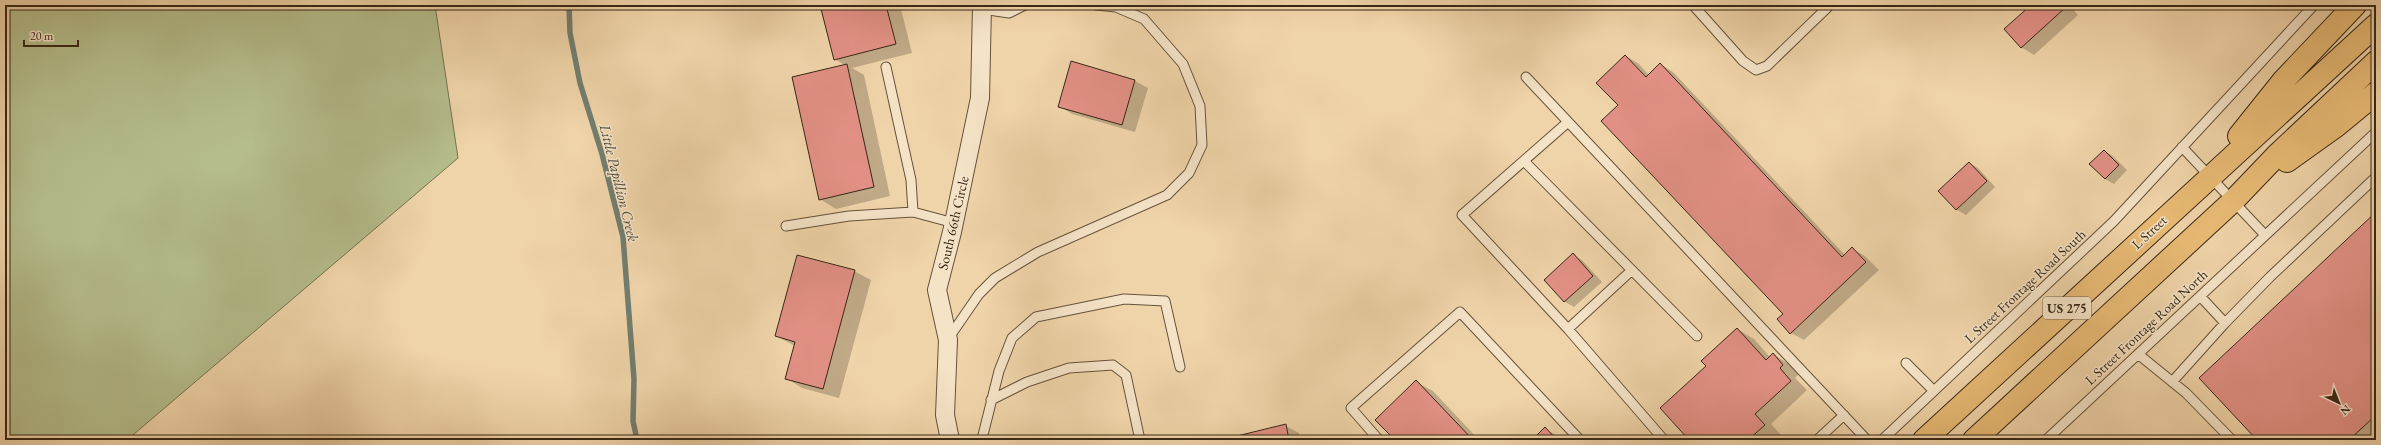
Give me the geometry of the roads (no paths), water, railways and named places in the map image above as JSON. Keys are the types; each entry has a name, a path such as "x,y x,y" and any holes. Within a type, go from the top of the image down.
{"main road":[{"path":"2210,176 2283,81 2355,5"},
{"name":"L Street","path":"1924,440 2376,25"},
{"name":"US 275","path":"1974,440 2233,201 2277,155 2376,62"},
{"path":"2233,201 2336,126 2376,93"}],"street":[{"name":"South 66th Circle","path":"950,440 945,415 948,340 937,290 954,223 980,98 982,7"}],"lane":[{"path":"982,7 1009,12 1025,5"},
{"path":"948,340 979,294 995,278 1038,252 1167,196 1189,173 1202,145 1200,106 1183,64 1144,19 1116,7 1096,5"},
{"path":"1693,5 1743,61 1756,70 1767,66 1830,5"},
{"name":"L Street Frontage Road South","path":"1882,440 2105,231 2314,5"},
{"path":"886,67 911,180 914,212"},
{"path":"1526,77 1867,440"},
{"path":"1568,122 1462,215 1568,329 1664,440"},
{"name":"L Street Frontage Road North","path":"2046,440 2376,132"},
{"path":"2182,146 2265,236"},
{"path":"1524,161 1697,336"},
{"path":"2172,382 2225,323 2270,277 2376,177"},
{"path":"786,226 849,216 914,212 954,223"},
{"path":"1568,329 1632,270"},
{"path":"2200,296 2225,323"},
{"path":"981,440 991,400 1012,338 1036,317 1124,299 1165,301 1180,367"},
{"path":"1379,440 1351,408 1460,312 1580,440"},
{"path":"2138,354 2172,382 2232,440"},
{"path":"1906,363 1934,391"},
{"path":"991,400 1027,382 1069,368 1112,366 1126,375 1140,440"},
{"path":"1817,440 1844,415"}],"waterway":[{"name":"Little Papillion Creek","path":"569,5 570,33 580,83 602,154 623,237 634,379 633,421 637,440"}]}
